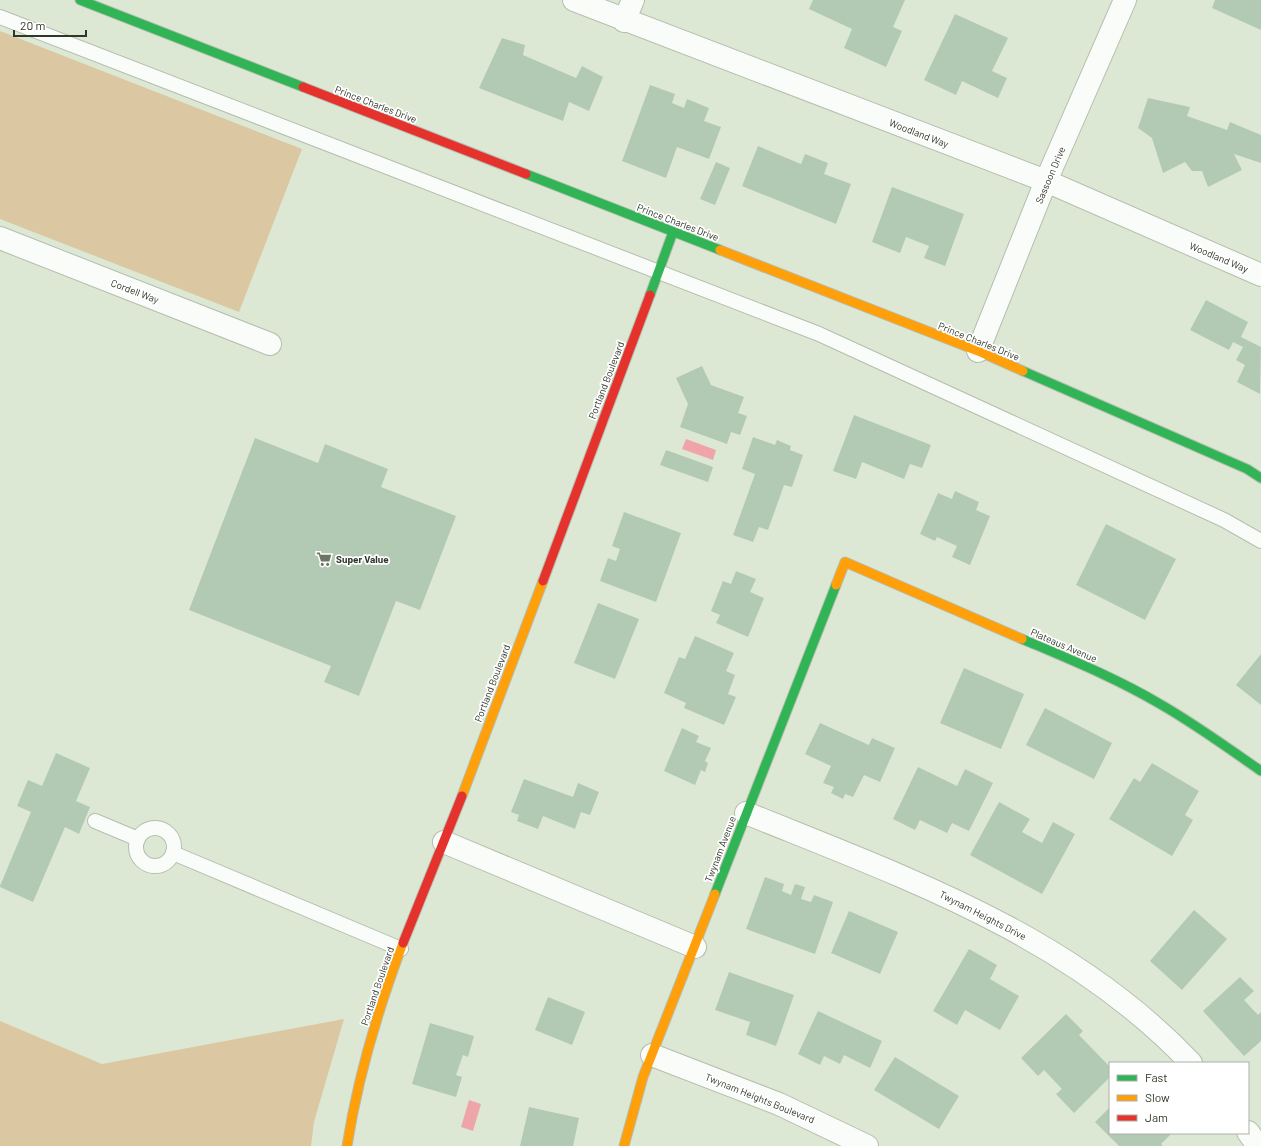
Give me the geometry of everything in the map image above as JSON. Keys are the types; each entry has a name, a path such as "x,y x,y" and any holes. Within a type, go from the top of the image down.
{"main road":[{"name":"Prince Charles Drive","path":"80,0 978,351 1247,469 1261,478"},
{"name":"Portland Boulevard","path":"347,1146 351,1112 358,1079 402,949 444,842 673,232"},
{"name":"Plateaus Avenue","path":"845,562 1103,674 1160,703 1210,734 1261,771"},
{"name":"Twynam Avenue","path":"624,1146 631,1116 652,1055 845,562"}],"street":[{"name":"Woodland Way","path":"574,0 624,21 1046,182 1261,275"},
{"path":"624,21 633,0"},
{"name":"Sassoon Drive","path":"978,351 1046,182 1124,0"},
{"name":"Cordell Way","path":"0,238 270,344"},
{"name":"Twynam Heights Drive","path":"746,813 926,886 999,922 1052,951 1127,1004 1155,1026 1190,1062"},
{"path":"444,842 695,947"},
{"name":"Twynam Heights Boulevard","path":"652,1055 779,1104 867,1146"},
{"path":"1249,1133 1258,1146"}],"lane":[{"path":"0,17 819,334 1224,520 1261,541"},
{"path":"96,821 138,839"},
{"path":"159,829 170,835 174,847 173,853 165,863 154,866 148,864 142,861 137,851 138,839 147,830 159,829"},
{"path":"173,853 402,949"}],"shaded area":[{"path":"0,31 302,149 239,312 0,219"},
{"path":"686,439 716,450 713,460 682,449"},
{"path":"344,1019 314,1122 311,1146 0,1146 0,1021 102,1064"},
{"path":"469,1100 481,1104 473,1131 461,1127"}],"building":[{"path":"813,0 905,0 893,27 902,31 886,67 844,48 852,29 809,9"},
{"path":"1215,0 1261,0 1261,30 1212,8"},
{"path":"955,14 1008,38 992,71 1007,78 998,98 962,81 956,95 924,80"},
{"path":"502,38 525,45 523,55 576,78 582,66 603,77 589,111 569,102 563,121 479,88"},
{"path":"650,85 675,94 672,103 684,108 687,99 709,108 704,121 721,127 709,159 677,147 666,178 622,161"},
{"path":"1148,98 1190,107 1187,116 1227,130 1230,122 1261,135 1261,163 1234,154 1242,170 1208,187 1202,171 1192,171 1185,162 1163,173 1152,138 1138,128"},
{"path":"758,146 801,164 805,154 828,163 824,174 851,184 836,224 742,186"},
{"path":"716,162 730,168 715,205 700,199"},
{"path":"892,187 964,214 945,266 924,258 929,246 906,237 900,253 872,242"},
{"path":"1206,300 1248,322 1241,337 1261,347 1260,394 1237,382 1245,365 1236,360 1243,347 1233,342 1229,350 1190,330"},
{"path":"702,366 711,385 744,397 738,413 747,416 740,435 731,432 727,444 680,427 688,404 676,378"},
{"path":"854,415 931,445 922,468 910,464 904,479 862,462 856,479 833,471"},
{"path":"753,437 775,445 777,440 791,446 790,450 803,455 792,487 784,485 768,530 759,527 753,542 733,535 755,474 742,469"},
{"name":"Super Value","path":"255,438 318,463 325,444 388,469 381,487 456,516 420,610 396,601 359,696 324,682 331,666 189,610"},
{"path":"666,450 713,467 708,482 660,465"},
{"path":"955,491 979,502 976,510 990,516 970,565 952,557 957,546 937,537 935,541 920,534 938,493 952,499"},
{"path":"624,512 681,533 656,602 600,581 608,558 616,561 620,549 612,546"},
{"path":"1106,524 1176,559 1145,620 1076,585"},
{"path":"736,571 756,579 750,592 764,598 748,637 716,623 720,615 711,611 723,581 731,584"},
{"path":"598,603 639,619 615,679 574,663"},
{"path":"695,636 734,653 726,671 735,675 728,694 736,697 724,725 684,708 686,703 664,693 679,657 685,659"},
{"path":"1261,654 1261,705 1236,685"},
{"path":"964,668 1024,694 1001,749 940,723"},
{"path":"1045,708 1112,743 1094,779 1026,745"},
{"path":"820,723 869,745 872,738 895,748 880,782 864,775 853,797 845,794 843,799 831,793 834,787 823,783 831,766 805,754"},
{"path":"682,728 699,736 696,742 711,748 705,761 708,763 705,772 701,770 695,785 664,771"},
{"path":"56,753 90,768 76,801 90,807 79,834 65,827 33,902 0,886 31,812 17,806 28,780 42,786"},
{"path":"1152,763 1199,791 1185,815 1193,820 1172,856 1109,819 1134,778 1140,782"},
{"path":"918,767 957,786 965,769 993,783 969,831 952,823 947,833 920,820 915,830 893,819"},
{"path":"524,779 573,797 578,783 599,792 590,815 581,812 575,829 543,816 538,829 517,821 519,815 511,812"},
{"path":"999,802 1030,819 1022,832 1042,843 1053,822 1075,834 1042,894 970,855"},
{"path":"765,877 784,884 782,891 791,895 795,884 805,887 801,899 811,902 814,895 833,902 815,954 746,929"},
{"path":"1194,910 1227,939 1182,990 1150,961"},
{"path":"849,911 898,932 880,974 831,953"},
{"path":"969,949 997,965 990,979 1019,996 1000,1030 965,1010 957,1025 933,1011"},
{"path":"729,972 794,995 776,1046 746,1035 750,1022 715,1010"},
{"path":"1240,977 1254,991 1244,1000 1258,1015 1261,1012 1261,1041 1244,1056 1203,1011"},
{"path":"548,997 585,1012 572,1045 535,1030"},
{"path":"818,1011 882,1041 870,1068 844,1055 840,1064 824,1056 820,1065 798,1054"},
{"path":"1066,1014 1083,1031 1079,1035 1109,1066 1109,1078 1074,1113 1056,1094 1062,1089 1044,1070 1038,1076 1021,1058"},
{"path":"430,1023 474,1036 468,1057 463,1055 456,1075 462,1077 456,1097 412,1084"},
{"path":"895,1057 959,1096 939,1129 874,1090"},
{"path":"529,1107 579,1118 573,1146 520,1146"},
{"path":"1109,1108 1109,1134 1171,1134 1161,1144 1163,1146 1119,1146 1095,1122"}],"traffic: fast":[{"path":"80,0 303,87"},
{"path":"526,174 720,250"},
{"path":"650,295 673,232"},
{"path":"1023,371 1247,469 1261,478"},
{"path":"715,894 836,585"},
{"path":"1022,639 1092,669 1143,695 1199,728 1261,771"}],"traffic: slow":[{"path":"720,250 978,351 1023,371"},
{"path":"836,585 845,562 1022,639"},
{"path":"462,796 543,581"},
{"path":"624,1146 643,1077 715,894"},
{"path":"347,1146 363,1068 377,1018 403,943"}],"traffic: jam":[{"path":"303,87 526,174"},
{"path":"543,581 650,295"},
{"path":"403,943 462,796"}],"place":[{"name":"Super Value","path":"324,559"}]}
